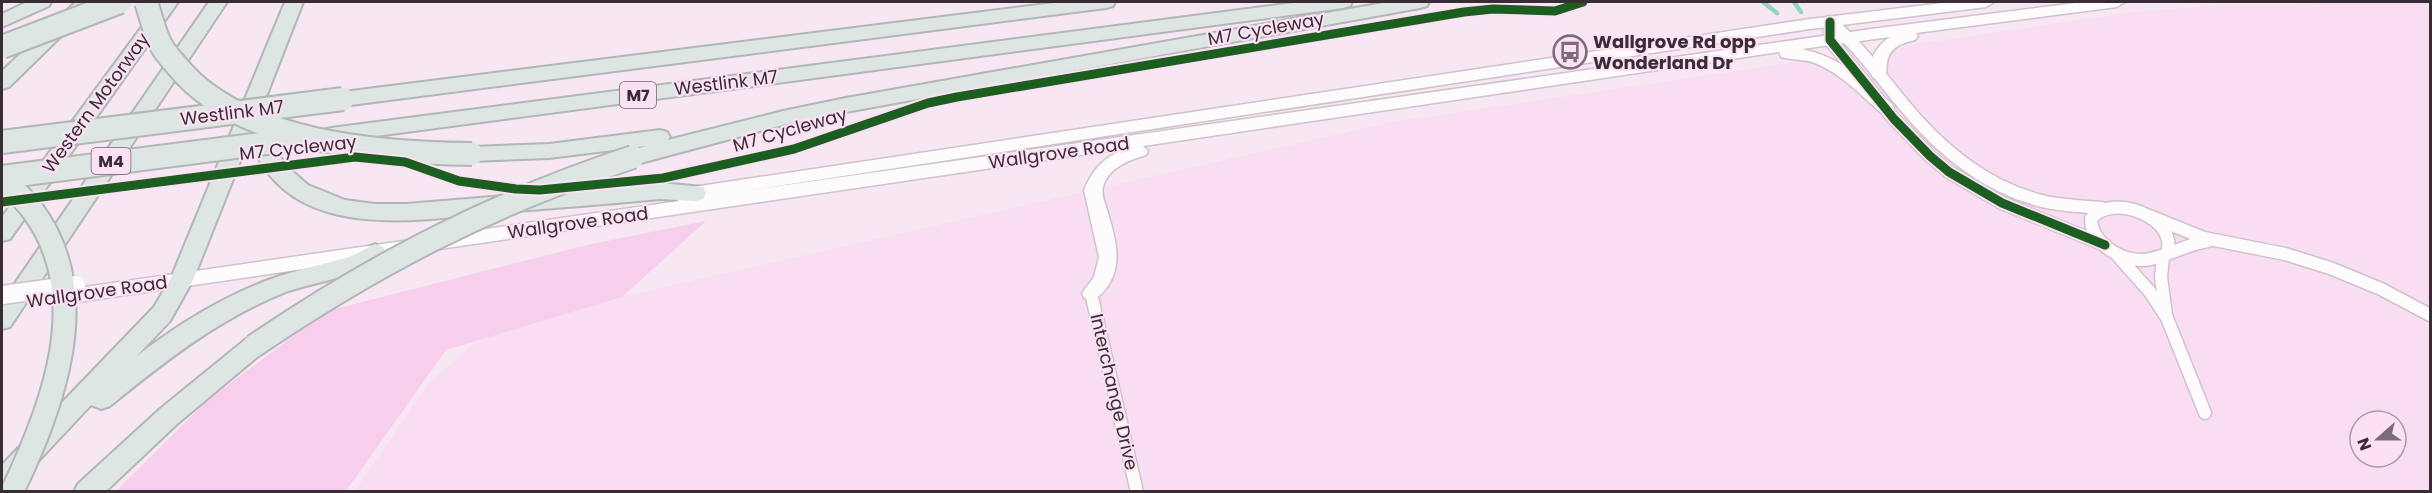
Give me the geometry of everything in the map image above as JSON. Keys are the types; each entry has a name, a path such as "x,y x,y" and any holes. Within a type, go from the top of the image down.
{"highway":[{"path":"2,82 87,2"},
{"path":"2,47 120,2"},
{"path":"146,2 154,32 172,62 205,92 244,115 304,137 368,150 407,154 472,154 596,146 783,118 1420,2"},
{"name":"Western Motorway","path":"2,233 169,2"},
{"name":"M4","path":"2,320 218,2"},
{"path":"2,482 162,314 185,273 294,2"},
{"name":"Westlink M7","path":"2,142 1106,2"},
{"name":"Westlink M7","path":"2,178 1343,2"},
{"path":"2,21 36,5"},
{"path":"255,99 261,112 263,146 279,173 306,194 345,208 403,211 660,191 694,193"},
{"path":"87,492 156,426 254,346 334,291 425,240 525,194 633,157 783,118"},
{"path":"2,178 31,207 45,229 58,264 64,300 64,339 55,385 38,437 12,492"},
{"path":"5,492 115,386 190,331 277,286 321,272 354,265 375,252"}],"main road":[{"name":"Wallgrove Road","path":"185,273 375,252 1268,123 1319,107 1830,22 1986,2"},
{"name":"Wallgrove Road","path":"2,306 74,290 694,193 1319,107 1746,53 2117,2"},
{"path":"1879,74 1880,57 1892,41 1996,18"},
{"path":"1746,53 1797,54 1827,60 1848,74 1886,108"},
{"path":"1091,293 1105,278 1109,267 1110,255 1093,190 1106,166 1122,155 1268,123"},
{"name":"Wallgrove Road","path":"2,295 74,290"}],"street":[{"path":"1830,22 1850,37 1932,137 1950,154 2007,189 2042,201 2101,208 2118,207 2137,211 2180,230 2213,240 2276,252 2317,263 2389,292 2430,315"},
{"path":"1830,22 1830,40 1886,108 1939,164 1970,186 2015,208 2141,261 2165,256 2187,245 2213,240"},
{"path":"2101,208 2094,213 2091,220 2096,237 2150,292 2167,318 2205,413"},
{"path":"2137,211 2158,223 2170,240 2162,277 2167,318"},
{"name":"Interchange Drive","path":"1091,293 1137,492"}],"shaded area":[{"path":"2430,2 2430,491 354,492 431,380 498,325 1392,122 2134,12 2210,6"},
{"path":"706,221 622,297 446,350 346,491 115,492 208,400 327,311 587,245"}],"waterway":[{"path":"1763,2 1777,13"},
{"path":"1794,2 1801,12"}],"cycle path":[{"name":"M7 Cycleway","path":"2,202 355,157 405,162 459,181 516,189 540,190 663,178 794,149 928,103 957,97 1464,12 1493,9 1555,11 1583,2"},
{"path":"1830,22 1830,40 1911,138 1949,172 2002,203 2105,245"}],"place":[{"name":"Wallgrove Rd opp Wonderland Dr","path":"1570,52"}]}
